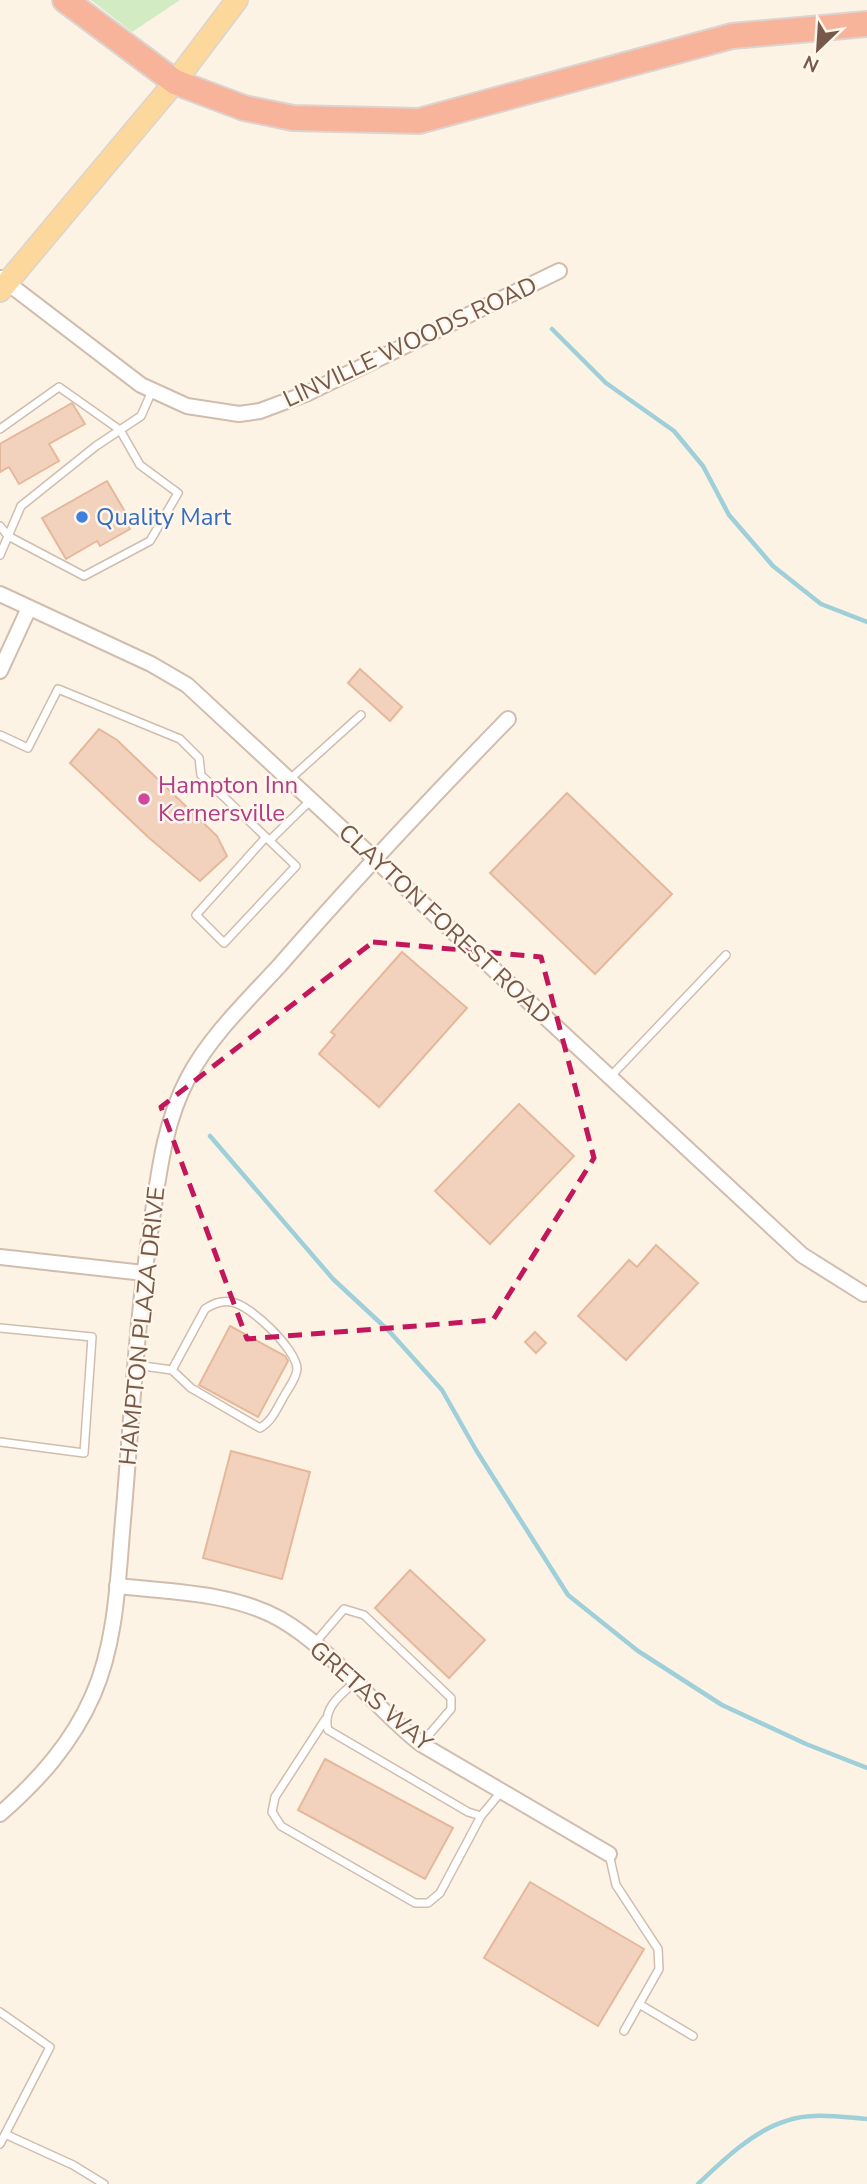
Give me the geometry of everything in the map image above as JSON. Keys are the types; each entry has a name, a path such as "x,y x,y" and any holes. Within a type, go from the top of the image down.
{"highway":[{"path":"65,0 176,82 244,108 293,118 419,121 732,36 867,24"}],"main road":[{"path":"2,283 176,82 237,0"}],"street":[{"name":"LINVILLE WOODS ROAD","path":"2,283 152,391 187,406 216,412 260,411 380,360 559,271"},
{"name":"CLAYTON FOREST ROAD","path":"0,594 151,664 187,685 802,1255 864,1294"},
{"path":"0,671 29,608"},
{"name":"HAMPTON PLAZA DRIVE","path":"0,1814 42,1775 65,1746 81,1719 105,1661 117,1586 144,1273 160,1166 172,1119 188,1078 213,1041 373,858 508,719"},
{"path":"0,1257 144,1273"},
{"name":"GRETAS WAY","path":"117,1586 214,1596 280,1619 314,1644 421,1744 609,1854"}],"lane":[{"path":"0,429 59,387 120,430 140,465 178,494 150,541 84,576 8,536 0,526"},
{"path":"0,555 21,506 141,416 152,391"},
{"path":"0,736 28,748 58,688 180,739 199,758 201,775 268,839 296,866 224,943 196,915 268,839 311,799"},
{"path":"290,779 361,715"},
{"path":"610,1077 726,955"},
{"path":"136,1365 172,1370 191,1388 260,1428 269,1423 297,1371 295,1357 283,1341 242,1306 231,1302 215,1303 205,1309 172,1370"},
{"path":"0,1328 92,1337 84,1453 0,1442"},
{"path":"314,1644 344,1609 364,1615 451,1698 451,1709 421,1744"},
{"path":"354,1683 336,1699 275,1797 272,1812 281,1826 415,1903 428,1903 440,1893 481,1816 501,1792"},
{"path":"325,1720 328,1730 468,1812 481,1816"},
{"path":"609,1854 616,1885 658,1949 659,1969 624,2031"},
{"path":"639,2004 693,2036"},
{"path":"0,2012 50,2047 0,2144"},
{"path":"7,2135 73,2165 104,2184"}],"highlighted area":[{"path":"373,942 541,957 594,1158 493,1320 247,1339 161,1107"}],"green space":[{"path":"91,0 180,0 132,32"}],"building":[{"path":"72,403 85,424 49,444 59,461 19,484 9,467 0,472 0,444"},
{"path":"107,481 131,522 127,524 130,529 100,546 97,541 66,559 42,518"},
{"path":"360,669 402,707 390,721 348,683"},
{"name":"Hampton Inn Kernersville","path":"99,729 117,740 217,836 227,856 200,881 148,837 70,763"},
{"path":"567,793 672,894 595,974 490,873"},
{"path":"402,952 467,1008 379,1107 319,1054 335,1035 331,1032"},
{"path":"519,1104 574,1156 490,1244 435,1191"},
{"path":"656,1245 698,1283 626,1360 578,1316 629,1260 637,1267"},
{"path":"230,1326 285,1356 288,1361 258,1417 199,1385"},
{"path":"535,1332 546,1343 536,1353 525,1342"},
{"path":"231,1451 310,1472 282,1579 203,1558"},
{"path":"410,1570 485,1640 449,1678 375,1608"},
{"path":"325,1759 453,1828 425,1879 298,1810"},
{"path":"530,1882 644,1949 598,2026 484,1958"}],"waterway":[{"path":"552,329 606,383 674,431 703,466 729,515 773,566 821,604 867,622"},
{"path":"210,1136 333,1279 389,1331 442,1390 476,1450 568,1595 638,1651 722,1705 806,1744 867,1768"},
{"path":"698,2184 739,2148 774,2126 806,2117 867,2119"}],"place":[{"name":"Quality Mart","path":"82,517"},
{"name":"Hampton Inn Kernersville","path":"144,799"}]}
